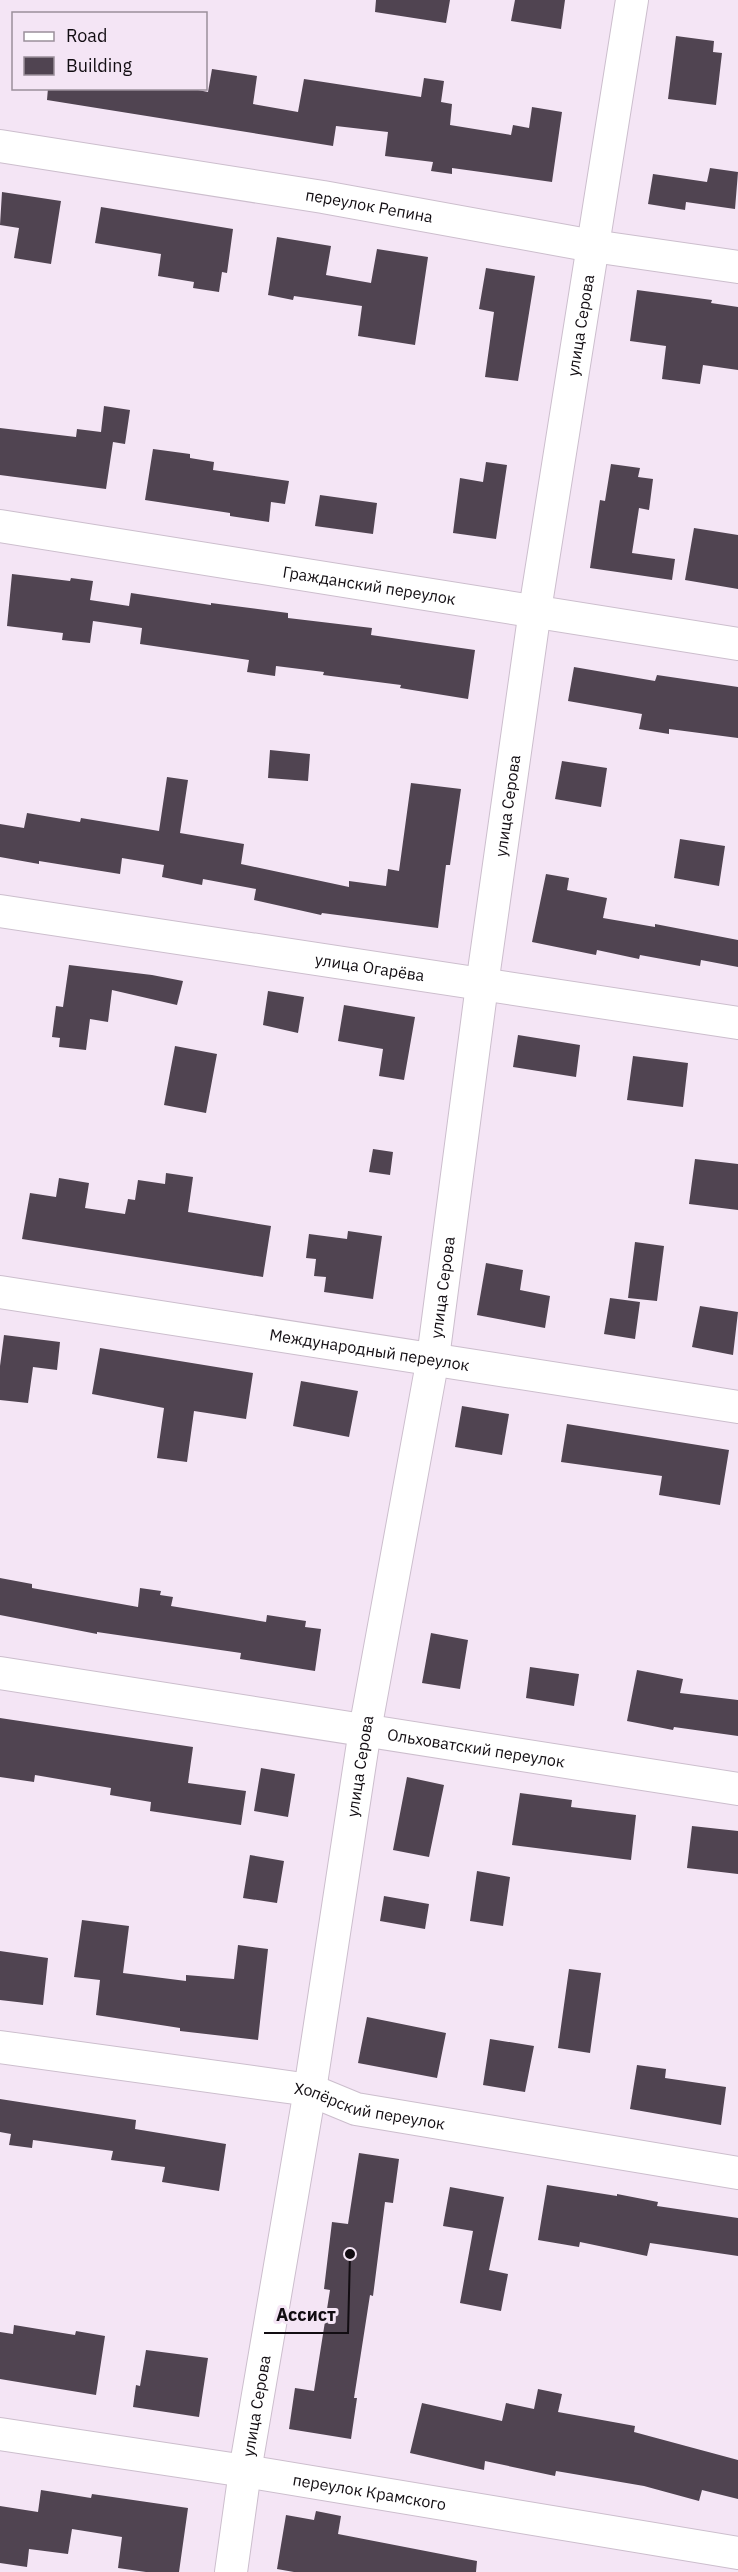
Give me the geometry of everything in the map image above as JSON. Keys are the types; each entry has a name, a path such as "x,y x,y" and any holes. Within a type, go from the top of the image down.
{"street":[{"name":"улица Серова","path":"231,2572 245,2471 310,2090 365,1730 433,1358 482,984 535,610 632,0"},
{"name":"переулок Репина","path":"0,146 323,197 593,246 738,267"},
{"name":"Гражданский переулок","path":"0,526 738,644"},
{"name":"улица Огарёва","path":"0,911 738,1023"},
{"name":"Международный переулок","path":"0,1292 738,1407"},
{"name":"Ольховатский переулок","path":"0,1673 738,1789"},
{"name":"Хопёрский переулок","path":"0,2047 310,2090 356,2109 738,2173"},
{"name":"переулок Крамского","path":"0,2434 245,2471 738,2553"}],"building":[{"path":"376,0 450,0 446,23 375,12"},
{"path":"515,0 565,0 561,29 511,21"},
{"path":"676,36 714,41 713,52 722,53 716,105 668,99"},
{"path":"212,69 257,76 253,104 298,112 304,79 421,97 424,78 444,81 441,102 452,104 450,125 511,135 513,125 529,128 532,107 562,112 552,182 452,168 452,174 431,171 433,162 385,156 388,132 336,126 333,146 47,100 48,90 198,90 208,92"},
{"path":"710,168 738,172 735,209 686,202 685,210 648,204 653,174 707,182"},
{"path":"2,192 61,201 51,264 14,258 19,228 0,225"},
{"path":"101,207 233,229 227,273 222,272 219,292 193,288 194,282 158,276 161,254 95,243"},
{"path":"277,237 331,246 326,275 371,283 377,249 428,257 415,345 358,336 362,306 294,296 293,300 268,295"},
{"path":"486,268 535,276 518,381 485,377 494,312 479,309"},
{"path":"637,290 712,300 711,303 738,307 738,370 703,365 700,384 662,379 666,346 630,341"},
{"path":"104,406 130,410 125,444 113,442 106,489 0,475 0,428 76,437 77,429 101,432"},
{"path":"153,449 190,454 190,458 214,462 213,470 289,481 285,504 271,502 269,522 230,516 230,513 145,500"},
{"path":"486,462 507,465 496,539 453,533 460,478 483,482"},
{"path":"611,464 640,468 638,477 653,479 649,510 639,508 632,553 675,559 672,580 590,568 600,500 605,501"},
{"path":"320,495 377,503 373,534 315,526"},
{"path":"694,528 738,535 738,589 685,580"},
{"path":"12,574 70,581 71,578 93,581 90,600 129,606 131,593 288,613 288,618 372,628 371,635 475,650 468,699 400,688 401,685 323,675 324,672 276,666 275,676 247,672 249,660 140,644 142,628 93,621 90,643 62,640 63,633 7,626"},
{"path":"574,667 655,681 657,675 738,687 738,738 669,729 669,734 639,729 642,714 568,701"},
{"path":"270,750 310,754 308,781 268,778"},
{"path":"562,761 607,768 601,807 555,799"},
{"path":"167,777 188,780 180,833 244,844 241,864 349,887 349,881 386,886 388,869 399,871 411,783 461,789 450,865 446,865 438,928 322,913 321,915 254,900 256,889 203,879 202,885 162,877 164,865 122,858 120,874 0,857 0,824 24,828 27,813 80,822 81,818 159,831"},
{"path":"680,839 725,846 719,886 674,878"},
{"path":"546,874 569,878 567,890 607,898 603,918 655,927 655,924 738,940 738,967 701,960 700,966 640,955 639,959 597,950 596,955 532,942"},
{"path":"69,965 183,981 177,1005 112,990 108,1022 90,1019 86,1050 59,1047 60,1038 52,1037 56,1006 63,1007"},
{"path":"268,991 304,997 298,1033 263,1025"},
{"path":"344,1005 415,1017 404,1080 379,1076 383,1049 338,1041"},
{"path":"518,1035 580,1045 576,1077 513,1067"},
{"path":"175,1046 217,1054 206,1113 164,1105"},
{"path":"633,1056 688,1063 683,1107 627,1100"},
{"path":"373,1149 393,1152 390,1175 369,1172"},
{"path":"695,1159 738,1164 738,1210 689,1204"},
{"path":"166,1173 193,1177 188,1212 271,1226 263,1277 22,1239 30,1193 56,1197 59,1178 89,1183 85,1208 125,1214 128,1199 135,1200 138,1180 165,1184"},
{"path":"348,1231 382,1236 373,1299 324,1292 326,1277 314,1276 316,1259 306,1258 309,1234 347,1239"},
{"path":"635,1242 664,1246 657,1301 628,1298"},
{"path":"486,1263 523,1270 520,1290 550,1296 545,1328 477,1315"},
{"path":"610,1298 640,1302 635,1339 604,1334"},
{"path":"700,1306 738,1312 733,1355 692,1347"},
{"path":"4,1335 60,1342 57,1370 33,1367 28,1403 0,1400 0,1366"},
{"path":"100,1348 253,1373 246,1419 194,1411 187,1462 157,1458 164,1408 92,1394"},
{"path":"301,1381 358,1391 349,1437 293,1426"},
{"path":"462,1406 509,1414 502,1455 455,1447"},
{"path":"567,1424 729,1450 720,1505 659,1495 662,1476 561,1462"},
{"path":"0,1578 32,1584 32,1588 138,1607 140,1588 161,1591 160,1595 173,1597 171,1606 266,1622 267,1615 306,1621 305,1627 321,1629 315,1671 240,1659 241,1653 97,1632 97,1634 0,1615"},
{"path":"431,1633 468,1640 460,1689 422,1683"},
{"path":"530,1667 579,1674 574,1706 526,1698"},
{"path":"637,1670 683,1679 680,1693 738,1700 738,1736 674,1727 673,1730 627,1721"},
{"path":"0,1718 193,1747 188,1783 246,1791 241,1825 150,1811 151,1802 110,1795 111,1788 35,1775 34,1782 0,1777"},
{"path":"261,1768 295,1774 288,1817 254,1811"},
{"path":"407,1777 444,1785 429,1857 393,1850"},
{"path":"520,1793 572,1800 571,1807 636,1815 631,1860 512,1845"},
{"path":"692,1826 738,1831 738,1874 687,1868"},
{"path":"250,1855 284,1861 277,1903 243,1898"},
{"path":"477,1871 510,1877 503,1926 470,1921"},
{"path":"384,1896 429,1904 425,1929 380,1921"},
{"path":"82,1920 129,1926 123,1973 186,1981 186,1975 234,1979 238,1945 268,1949 258,2040 180,2031 180,2028 96,2015 100,1980 74,1977"},
{"path":"0,1951 48,1958 43,2005 0,2000"},
{"path":"569,1969 601,1973 590,2053 558,2048"},
{"path":"367,2017 446,2033 437,2078 358,2063"},
{"path":"490,2039 534,2046 525,2092 483,2085"},
{"path":"637,2065 666,2069 665,2078 726,2087 721,2125 630,2109"},
{"path":"0,2099 136,2120 135,2129 226,2144 219,2191 162,2182 165,2167 111,2160 113,2151 33,2140 32,2148 9,2145 11,2134 0,2132"},
{"path":"359,2153 399,2159 393,2203 385,2202 373,2296 370,2295 354,2398 357,2398 351,2439 289,2429 295,2388 314,2391 330,2290 324,2289 332,2222 348,2224"},
{"path":"547,2185 617,2196 617,2194 658,2202 657,2206 738,2218 738,2256 650,2243 647,2256 580,2242 579,2247 538,2240"},
{"path":"450,2187 504,2197 489,2270 508,2274 501,2311 460,2303 473,2231 443,2226"},
{"path":"14,2325 75,2335 76,2331 105,2336 96,2395 0,2379 0,2332 13,2334"},
{"path":"146,2350 208,2358 199,2417 133,2407 136,2385 140,2386"},
{"path":"538,2389 562,2394 558,2412 635,2426 634,2432 738,2460 738,2499 702,2490 699,2501 644,2486 556,2471 555,2476 485,2461 484,2470 410,2453 422,2403 502,2421 506,2403 534,2409"},
{"path":"41,2490 91,2498 92,2494 188,2508 179,2572 146,2572 118,2568 122,2537 72,2529 68,2554 29,2549 27,2567 0,2563 0,2506 38,2512"},
{"path":"316,2511 341,2516 338,2534 477,2561 476,2572 294,2572 277,2569 286,2515 314,2520"}],"place":[{"name":"Ассист","path":"350,2254"}]}
